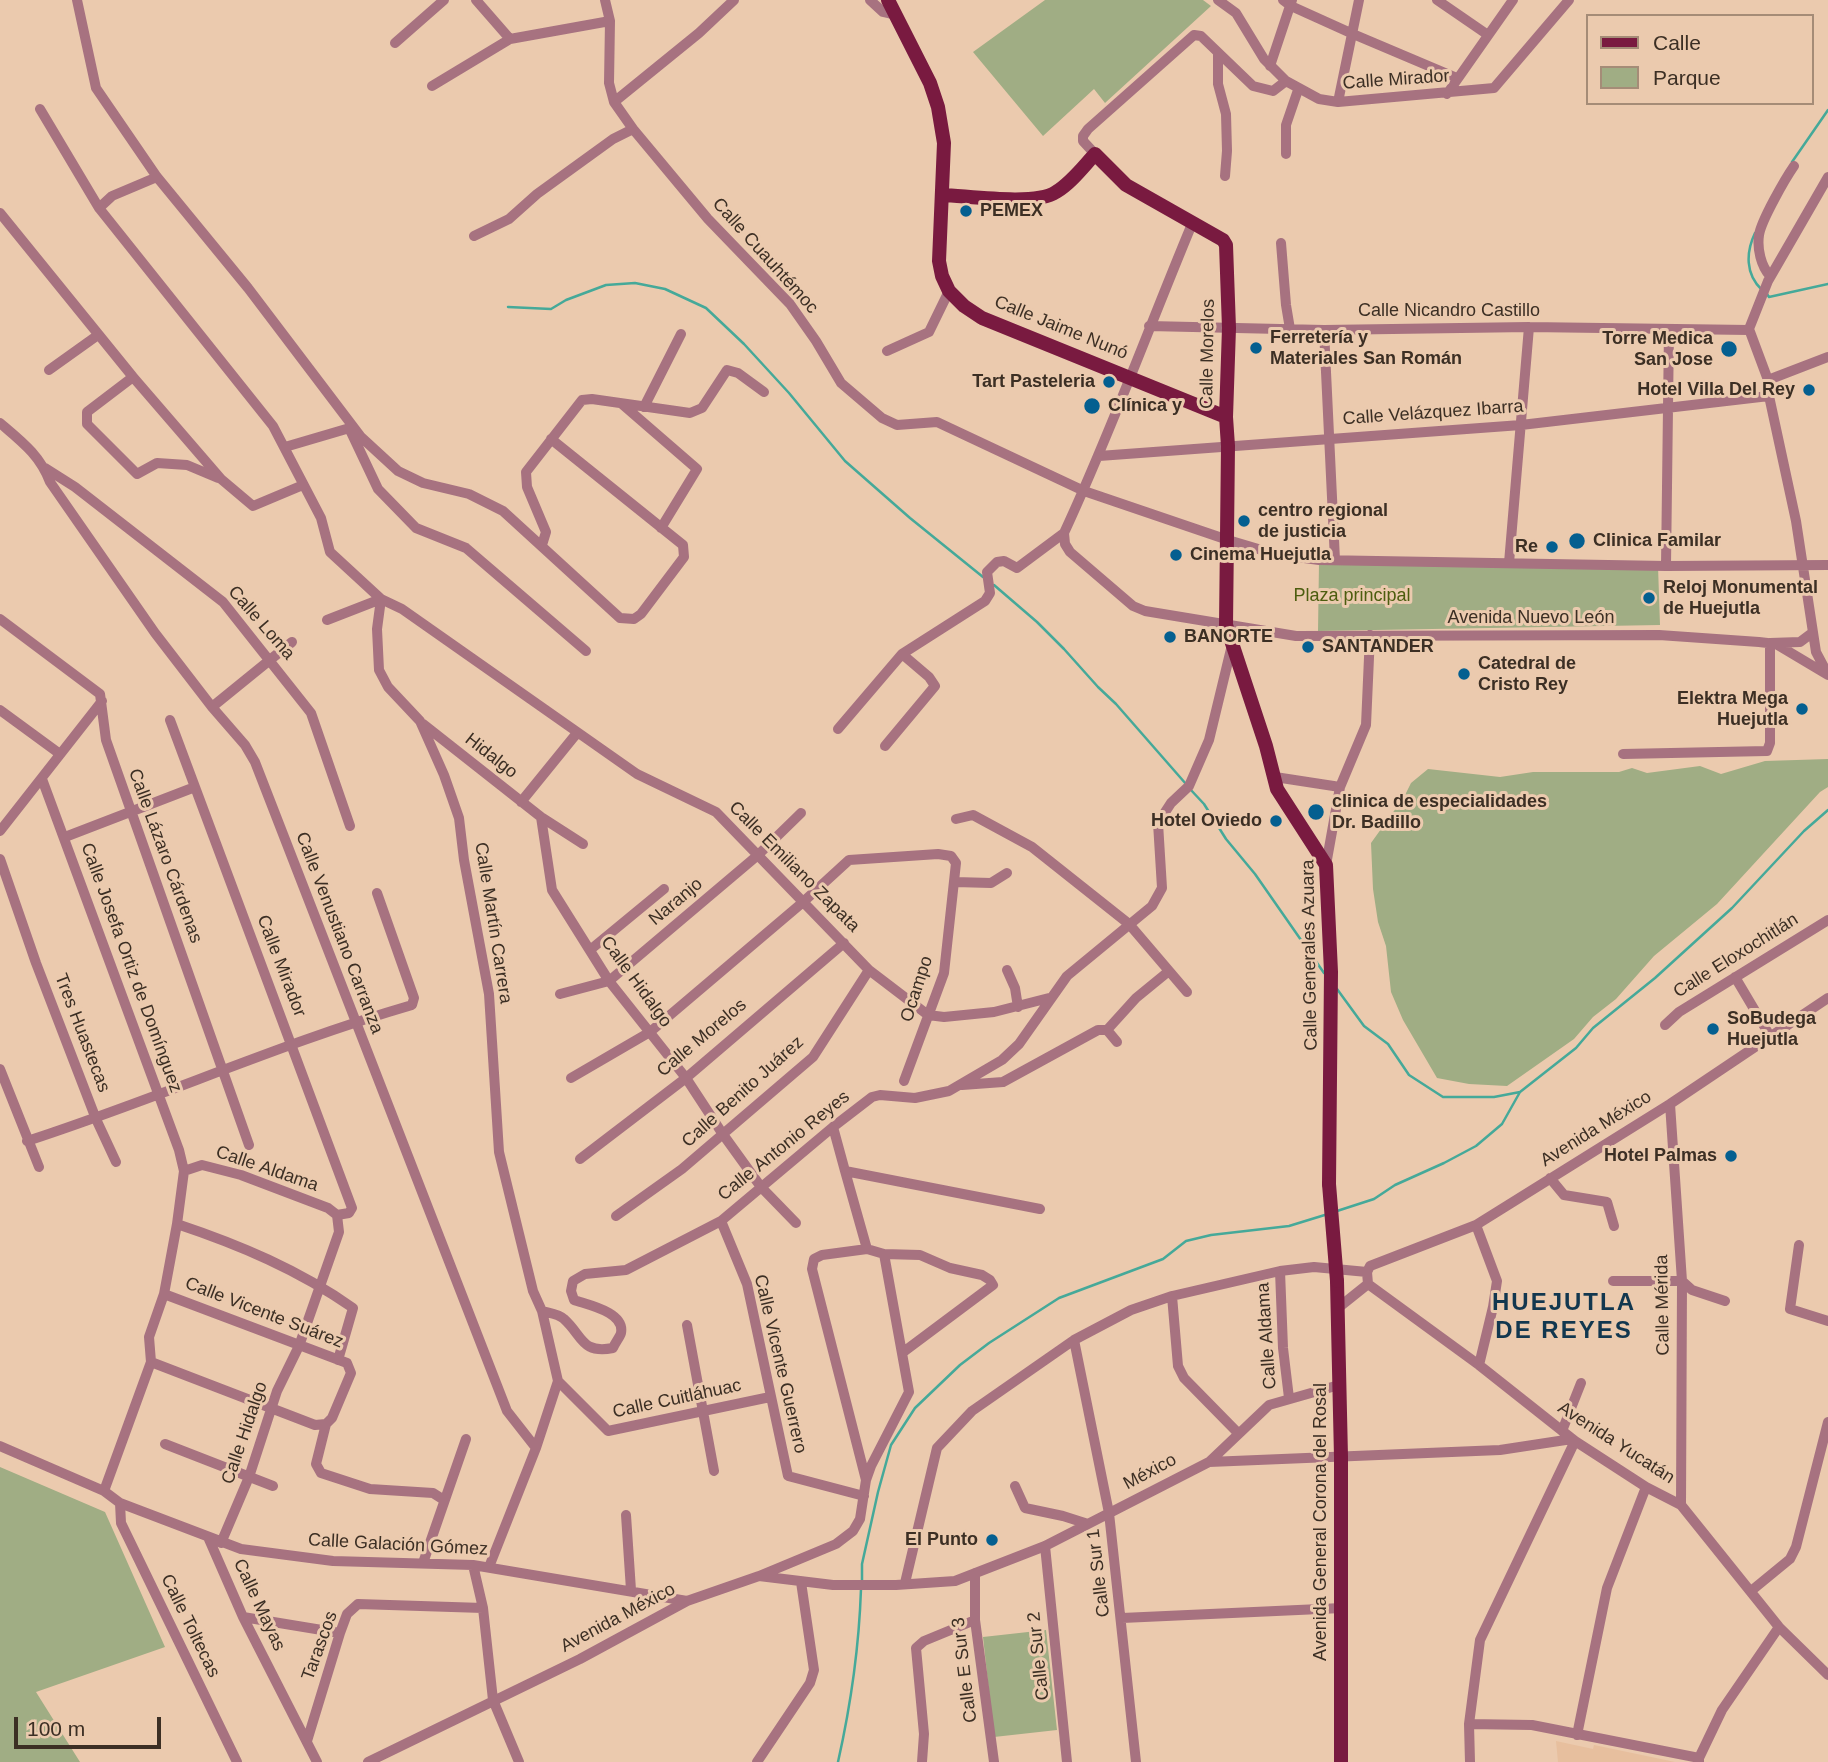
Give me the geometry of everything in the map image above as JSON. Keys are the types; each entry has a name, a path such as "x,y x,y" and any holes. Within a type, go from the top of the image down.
{"main road":[{"path":"887,0 930,83 938,107 944,143 939,261 949,291"},
{"path":"943,195 1023,200 1054,194 1095,154"},
{"name":"Calle Morelos","path":"1095,154 1126,185 1223,240 1226,245 1226,625 1277,789 1326,865"},
{"name":"Calle Jaime Nunó","path":"949,291 964,306 982,318 1226,417"},
{"name":"Calle Generales Azuara","path":"1326,865 1331,972 1329,1184 1337,1281"},
{"name":"Avenida General Corona del Rosal","path":"1337,1281 1342,1608 1341,1762"}],"street":[{"path":"76,0 96,88 157,177 248,288 353,427 398,471 423,483 469,494 503,511 620,618 634,619 641,614 684,557 682,545 551,439"},
{"path":"395,43 444,0"},
{"path":"476,0 510,39"},
{"name":"Calle Cuauhtémoc","path":"605,0 610,21 609,83 614,102 708,219 790,304 841,383 882,418 897,425 937,422 1084,491 1275,554 1335,560 1666,566 1828,565"},
{"path":"614,102 699,33 734,0"},
{"path":"870,0 883,12 895,15"},
{"name":"Calle Mirador","path":"1218,0 1236,13 1270,66 1286,81 1298,90 1319,99 1338,102 1494,88 1569,0"},
{"path":"1338,102 1359,0"},
{"path":"1437,0 1488,35"},
{"path":"1447,94 1513,0"},
{"path":"1270,66 1289,2 1353,34 1457,78"},
{"path":"432,86 510,39 610,21"},
{"path":"1095,154 1083,141 1088,129 1194,34 1201,36 1252,86 1273,91 1286,81"},
{"path":"1218,53 1218,84 1226,114 1225,176"},
{"path":"1286,154 1286,125 1298,90"},
{"name":"Calle Emiliano Zapata","path":"40,109 99,208 274,426 321,518 330,552 381,599 402,609 637,774 716,812 869,970 928,1016"},
{"path":"474,236 509,219 537,194 613,139 633,129"},
{"path":"1769,278 1762,266 1759,234 1794,166"},
{"path":"99,208 112,196 157,177"},
{"path":"1828,177 1769,278 1749,330 1768,380 1804,565 1817,658 1828,674"},
{"path":"0,213 98,335 221,479 253,506 303,485"},
{"path":"838,729 902,654 985,601 990,593 988,572 997,562 1004,561 1017,568 1065,538 1192,224"},
{"path":"1281,243 1290,329"},
{"path":"887,351 929,331 949,291"},
{"name":"Calle Nicandro Castillo","path":"1149,326 1324,330 1529,327 1749,330"},
{"path":"1509,563 1529,327"},
{"path":"1666,566 1669,329"},
{"path":"1324,330 1335,560"},
{"path":"644,407 681,334"},
{"path":"49,370 98,335"},
{"path":"1768,380 1828,357"},
{"path":"541,545 545,532 527,487 526,472 582,400 690,413 702,408 727,370 738,373 764,392"},
{"path":"133,377 87,412 87,424 138,474 158,463 187,465 221,479"},
{"name":"Calle Velázquez Ibarra","path":"1099,456 1521,425 1769,396"},
{"path":"621,403 697,469 661,528"},
{"path":"0,423 32,450 45,468"},
{"path":"285,447 353,427"},
{"path":"353,427 351,432 378,489 416,528 467,548 586,651"},
{"name":"Calle Loma","path":"45,468 75,487 223,601 310,713 350,826"},
{"name":"Calle Venustiano Carranza","path":"45,468 50,482 155,634 245,745 255,762 507,1411 536,1448"},
{"path":"1065,538 1070,552 1133,606 1145,611 1226,625"},
{"path":"327,620 381,599"},
{"name":"Calle Martín Carrera","path":"381,599 377,629 379,670 388,687 419,722 444,775 458,818 489,994 499,1152 533,1291 542,1311"},
{"path":"0,619 100,694 102,701 0,831"},
{"name":"Avenida Nuevo León","path":"1226,625 1296,636 1659,635 1770,643 1798,655 1828,674"},
{"path":"1623,754 1767,751 1770,743 1770,643 1800,642 1812,633"},
{"name":"Calle Generales Azuara","path":"1326,865 1340,787 1366,725 1370,635"},
{"path":"212,707 292,642"},
{"name":"Calle Antonio Reyes","path":"542,1311 562,1317 584,1344 598,1351 613,1348 621,1332 620,1324 613,1314 574,1300 571,1291 573,1281 585,1274 626,1270 721,1221 872,1097 880,1095 915,1098 949,1091 1002,1060 1019,1044 1067,976 1152,906 1162,888 1158,823 1171,803 1189,786 1209,740 1232,645"},
{"path":"885,746 935,686 929,677 902,654"},
{"name":"Calle Lázaro Cárdenas","path":"102,701 106,740 129,811 250,1145"},
{"path":"0,709 60,754"},
{"name":"Calle Mirador","path":"170,720 352,1208 349,1213 337,1215"},
{"name":"Hidalgo","path":"419,722 541,817 583,844"},
{"path":"521,802 577,733"},
{"path":"1275,777 1340,787"},
{"name":"Calle Josefa Ortiz de Domínguez","path":"42,779 159,1094 184,1171"},
{"path":"65,837 195,787"},
{"name":"Naranjo","path":"560,994 609,981 758,855 801,813"},
{"path":"956,818 973,815 1032,848 1129,924 1187,992"},
{"name":"Calle Hidalgo","path":"541,817 552,890 609,981 686,1078 761,1187 796,1223"},
{"name":"Ocampo","path":"802,903 849,860 939,853 951,856 956,863 944,973 905,1081"},
{"name":"Tres Huastecas","path":"0,859 36,963 96,1119 27,1141"},
{"path":"956,882 991,883 1007,873"},
{"path":"590,950 664,889"},
{"path":"116,1162 96,1119 355,1021 412,1005 414,998 377,893"},
{"path":"571,1079 650,1032 802,903"},
{"name":"Calle Eloxochitlán","path":"1665,1025 1679,1012 1828,920"},
{"name":"Calle Morelos","path":"580,1159 686,1078 844,943"},
{"name":"Calle Benito Juárez","path":"615,1216 682,1169 813,1057 869,970"},
{"path":"1007,970 1018,1007"},
{"path":"960,1085 1003,1082 1098,1030 1107,1030 1136,999 1169,971"},
{"path":"1735,977 1770,1037"},
{"path":"928,1016 994,1012 1049,998"},
{"name":"Avenida México","path":"1368,1274 1476,1225 1670,1104 1828,998"},
{"path":"1107,1030 1117,1042"},
{"path":"0,1069 38,1167"},
{"name":"Calle Mérida","path":"1670,1104 1682,1281 1681,1505"},
{"path":"833,1127 867,1249"},
{"name":"Calle Aldama","path":"184,1171 202,1166 241,1175 328,1208 337,1215"},
{"path":"104,1491 151,1362 149,1337 164,1294 184,1171"},
{"path":"845,1171 1040,1209"},
{"path":"1550,1178 1564,1195 1607,1202 1614,1226"},
{"name":"Calle Hidalgo","path":"221,1543 250,1477 277,1391 299,1346 339,1232 337,1215"},
{"name":"Calle Vicente Guerrero","path":"721,1221 747,1284 788,1476 864,1496"},
{"path":"177,1224 236,1244 320,1285 353,1308 338,1360"},
{"path":"1476,1225 1497,1281 1479,1366"},
{"path":"1799,1245 1790,1309 1828,1321"},
{"path":"866,1480 812,1269 814,1259 822,1255 867,1249 884,1254 920,1255 950,1268 982,1275 990,1280 993,1285 902,1353"},
{"path":"866,1480 909,1392 884,1254"},
{"path":"900,1584 937,1448 972,1411 1074,1340 1131,1310 1172,1296 1280,1271 1314,1267 1368,1274"},
{"name":"Calle Aldama","path":"1280,1271 1283,1348 1289,1398"},
{"path":"1338,1308 1368,1274"},
{"name":"Avenida Yucatán","path":"1368,1274 1574,1440 1646,1487 1681,1505 1779,1627 1828,1675"},
{"path":"1613,1281 1682,1281 1692,1290 1725,1301"},
{"name":"Calle Vicente Suárez","path":"164,1294 347,1363 351,1373 332,1419 326,1424"},
{"path":"1172,1296 1178,1366 1184,1378 1238,1433"},
{"path":"489,1567 536,1448 558,1381 542,1311"},
{"path":"687,1325 713,1471"},
{"name":"Calle Sur 1","path":"1074,1340 1110,1513 1136,1762"},
{"path":"151,1362 315,1425 326,1424 316,1464 321,1473 370,1489 433,1493 444,1500"},
{"name":"Calle Cuitláhuac","path":"558,1381 608,1431 769,1397"},
{"path":"1562,1431 1581,1383"},
{"path":"1209,1462 1269,1405 1339,1385"},
{"path":"1751,1591 1790,1559 1796,1546 1828,1422"},
{"path":"423,1563 466,1439"},
{"path":"1470,1762 1469,1724 1480,1640 1574,1440"},
{"name":"México","path":"759,1576 832,1585 955,1581 1045,1546 1209,1462 1500,1450 1574,1440"},
{"path":"165,1444 273,1486"},
{"name":"Calle Galación Gómez","path":"0,1446 104,1491 120,1503 241,1549 332,1561 473,1565 687,1601"},
{"name":"Avenida México","path":"368,1762 580,1659 687,1601 759,1576 836,1544 853,1531 860,1519 866,1480"},
{"path":"1016,1486 1025,1508 1088,1524"},
{"path":"1577,1735 1607,1588 1646,1487"},
{"name":"Calle Toltecas","path":"120,1503 121,1523 237,1762"},
{"path":"626,1515 631,1590"},
{"name":"Calle Mayas","path":"208,1537 243,1617 317,1762"},
{"name":"Calle Sur 2","path":"1045,1546 1067,1762"},
{"path":"473,1565 483,1608 494,1700 519,1762"},
{"name":"Calle E Sur 3","path":"975,1573 975,1620 994,1762"},
{"path":"757,1762 810,1683 814,1670 801,1582"},
{"name":"Tarascos","path":"307,1741 347,1614 358,1604 483,1608"},
{"path":"1122,1618 1342,1608"},
{"path":"243,1617 340,1633"},
{"path":"922,1762 924,1734 916,1648 923,1641 975,1620"},
{"path":"1469,1724 1532,1725 1699,1760 1722,1710 1779,1627"}],"shaded area":[{"path":"1556,1741 1593,1749 1594,1745 1675,1762 1558,1762"}],"green space":[{"path":"1045,0 1203,0 1211,6 1105,103 1094,89 1043,136 973,52"},
{"name":"Plaza principal","path":"1319,563 1658,566 1660,625 1318,631"},
{"path":"1828,759 1828,787 1820,792 1717,904 1654,956 1616,999 1593,1017 1574,1039 1507,1086 1469,1084 1437,1078 1403,1020 1391,992 1386,946 1378,922 1373,889 1371,843 1411,783 1428,769 1500,777 1533,772 1619,772 1632,768 1647,773 1700,766 1721,774 1765,761"},
{"path":"0,1467 105,1512 165,1647 36,1692 80,1762 0,1762"},
{"path":"1046,1630 1057,1730 994,1737 983,1637"}],"waterway":[{"path":"1792,162 1828,110"},
{"path":"1755,233 1749,263 1752,277 1762,290"},
{"path":"508,307 551,309 566,300 606,285 635,283 665,289 706,308 789,393 845,461 983,577"},
{"path":"1767,294 1769,297 1828,284"},
{"path":"994,585 1064,649 1186,784"},
{"path":"1190,789 1255,874 1324,973"},
{"path":"1337,1211 1374,1199 1395,1185 1476,1146 1502,1124 1520,1092 1576,1048 1593,1028 1655,978 1732,908 1804,831 1828,810"},
{"path":"1337,989 1364,1026 1388,1044 1409,1075 1443,1097 1494,1097 1520,1092"},
{"path":"862,1582 862,1564 891,1445 915,1408 960,1365 1059,1298 1163,1259 1186,1241 1211,1235 1289,1226 1328,1214"},
{"path":"838,1762 854,1676 861,1589"}],"place":[{"name":"PEMEX","path":"966,211"},
{"name":"Ferretería y Materiales San Román","path":"1256,348"},
{"name":"Torre Medica San Jose","path":"1729,349"},
{"name":"Tart Pasteleria","path":"1109,382"},
{"name":"Hotel Villa Del Rey","path":"1809,390"},
{"name":"Clínica y","path":"1092,406"},
{"name":"centro regional de justicia","path":"1244,521"},
{"name":"Clinica Familar","path":"1577,541"},
{"name":"Re","path":"1552,547"},
{"name":"Cinema Huejutla","path":"1176,555"},
{"name":"Reloj Monumental de Huejutla","path":"1649,598"},
{"name":"BANORTE","path":"1170,637"},
{"name":"SANTANDER","path":"1308,647"},
{"name":"Catedral de Cristo Rey","path":"1464,674"},
{"name":"Elektra Mega Huejutla","path":"1802,709"},
{"name":"clinica de especialidades Dr. Badillo","path":"1316,812"},
{"name":"Hotel Oviedo","path":"1276,821"},
{"name":"SoBudega Huejutla","path":"1713,1029"},
{"name":"Hotel Palmas","path":"1731,1156"},
{"name":"El Punto","path":"992,1540"}],"district":[{"name":"HUEJUTLA DE REYES","path":"1564,1317"}]}
